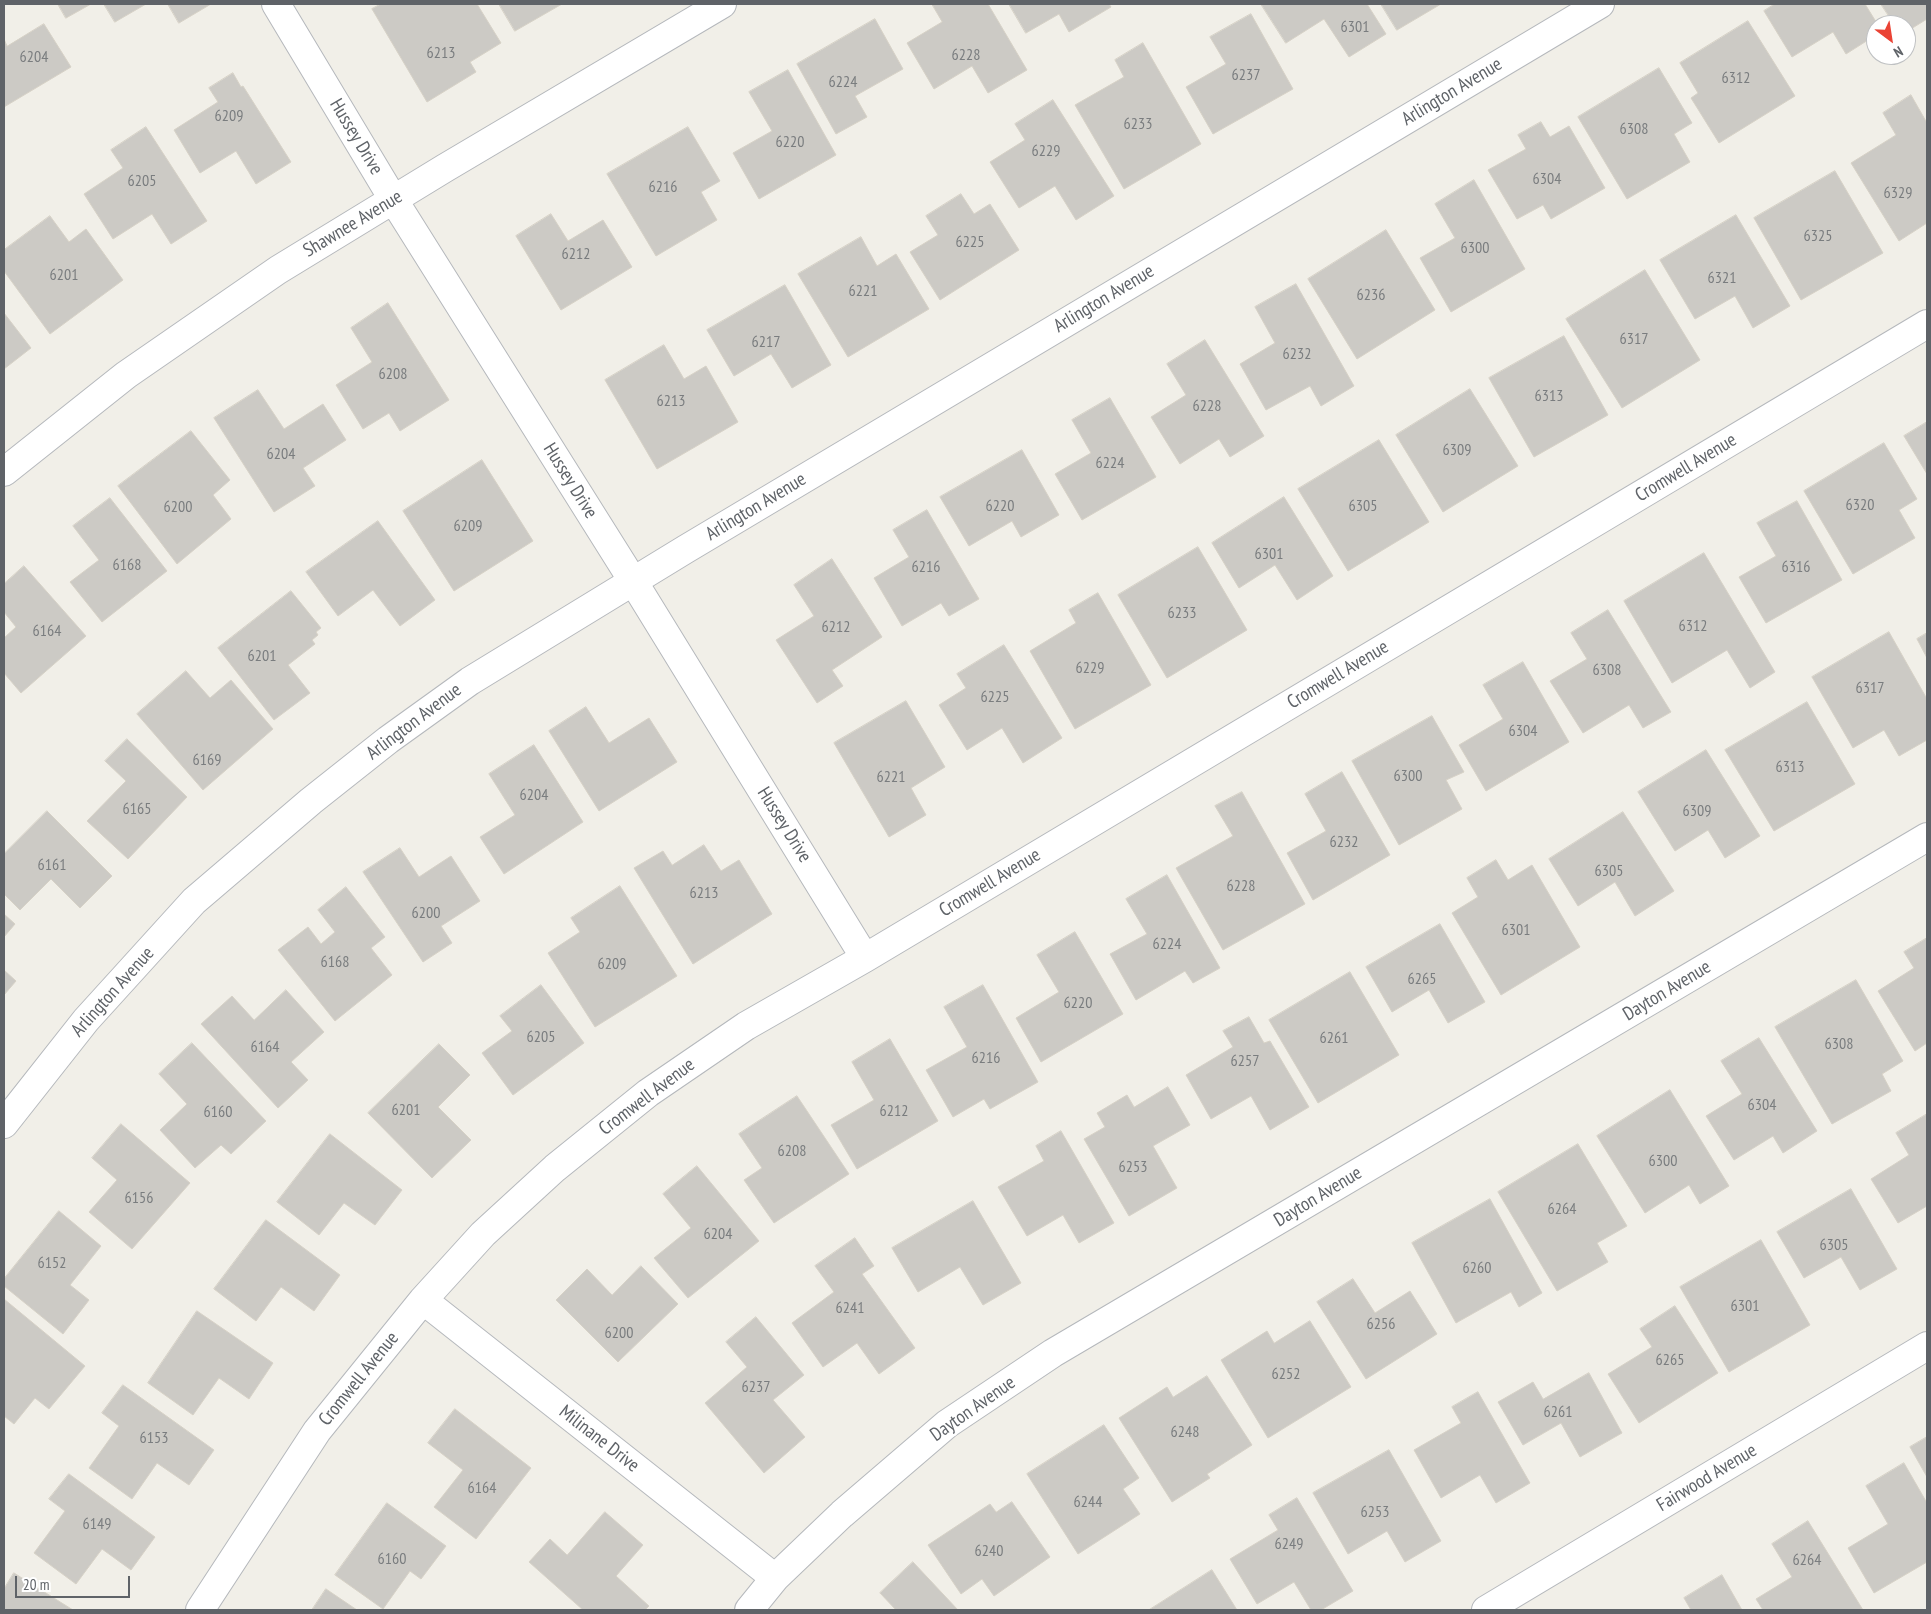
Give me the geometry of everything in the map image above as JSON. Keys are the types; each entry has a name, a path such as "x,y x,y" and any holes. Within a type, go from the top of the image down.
{"street":[{"name":"Hussey Drive","path":"276,4 393,200 633,580 865,958"},
{"name":"Shawnee Avenue","path":"4,472 134,369 278,270 722,4"},
{"name":"Arlington Avenue","path":"4,1124 86,1020 194,901 311,801 388,740 470,681 633,580 1600,4"},
{"name":"Cromwell Avenue","path":"200,1610 317,1431 423,1300 483,1234 540,1181 648,1093 746,1026 865,958 1927,324"},
{"name":"Dayton Avenue","path":"749,1610 775,1578 842,1514 947,1424 1053,1353 1927,837"},
{"name":"Milinane Drive","path":"423,1300 775,1578"},
{"name":"Fairwood Avenue","path":"1486,1610 1927,1346"}],"building":[{"path":"58,4 91,4 66,18"},
{"path":"104,4 146,4 115,22"},
{"path":"168,4 211,4 179,23"},
{"path":"381,4 477,4 501,43 470,62 476,72 427,102 372,9"},
{"path":"499,4 562,4 515,31"},
{"path":"932,4 988,4 1027,70 988,93 972,66 934,89 907,43 942,22"},
{"path":"1009,4 1109,4 1111,7 1069,32 1059,14 1026,33"},
{"path":"1261,4 1367,4 1386,34 1349,57 1324,19 1286,43"},
{"path":"1381,4 1441,4 1397,30"},
{"path":"1775,4 1865,4 1872,15 1866,15 1866,41 1846,54 1833,32 1792,57 1764,11"},
{"path":"1881,4 1927,4 1927,19 1916,26 1916,15 1888,15"},
{"path":"1251,14 1293,89 1213,134 1186,87 1226,64 1210,37"},
{"path":"875,19 903,69 855,96 867,117 836,134 797,64"},
{"path":"1748,21 1795,96 1719,143 1691,98 1698,93 1680,63"},
{"path":"44,24 71,67 4,107 4,39 7,46"},
{"path":"1143,43 1201,144 1124,189 1075,105 1124,77 1115,60"},
{"path":"1659,68 1692,123 1674,134 1690,162 1627,199 1578,117"},
{"path":"788,70 836,155 759,199 733,153 772,131 749,92"},
{"path":"233,73 291,162 256,184 236,151 200,173 174,130 218,102 209,88"},
{"path":"1911,95 1927,123 1927,223 1899,241 1851,163 1896,135 1883,113"},
{"path":"1053,100 1114,196 1076,220 1055,186 1019,208 990,162 1025,140 1015,124"},
{"path":"1541,122 1550,137 1569,126 1605,188 1551,219 1543,205 1517,219 1488,170 1526,149 1518,135"},
{"path":"146,127 207,221 171,244 152,214 113,239 84,194 123,168 111,150"},
{"path":"688,127 720,181 701,192 717,220 656,256 607,174"},
{"path":"1835,171 1883,253 1801,300 1754,218"},
{"path":"1474,180 1525,269 1451,312 1420,258 1455,238 1435,204"},
{"path":"961,194 974,214 990,204 1019,250 940,300 910,252 938,235 926,216"},
{"path":"551,214 568,241 603,220 632,267 561,310 516,236"},
{"path":"1736,215 1790,306 1753,328 1735,296 1695,319 1660,260"},
{"path":"50,216 69,242 86,229 123,280 50,334 4,271 4,250"},
{"path":"1386,230 1435,310 1357,359 1308,279"},
{"path":"861,237 877,266 896,254 929,309 848,357 798,274"},
{"path":"1645,270 1700,360 1622,408 1566,319"},
{"path":"1296,284 1354,386 1321,406 1310,386 1266,410 1240,364 1275,343 1255,307"},
{"path":"785,285 831,365 792,388 771,354 734,376 707,330"},
{"path":"388,303 449,400 400,431 389,413 363,429 336,385 372,362 351,328"},
{"path":"4,313 31,348 4,369"},
{"path":"1564,336 1608,415 1534,457 1489,378"},
{"path":"1205,340 1264,436 1230,457 1219,439 1180,464 1151,417 1186,395 1167,364"},
{"path":"664,345 684,379 706,366 738,422 657,469 605,380"},
{"path":"1470,389 1518,466 1443,512 1396,435"},
{"path":"258,390 284,429 323,404 346,440 303,468 315,486 274,512 214,418"},
{"path":"1110,398 1156,477 1082,520 1055,474 1091,453 1072,420"},
{"path":"1927,422 1927,474 1904,436"},
{"path":"191,431 230,480 213,495 231,519 177,564 118,486"},
{"path":"1379,440 1429,522 1348,571 1298,489"},
{"path":"1884,443 1917,499 1899,510 1915,538 1853,574 1804,491"},
{"path":"1022,450 1059,515 1021,537 1012,521 969,546 940,497"},
{"path":"482,460 533,541 454,591 403,511"},
{"path":"1284,497 1333,576 1297,600 1275,565 1239,588 1212,543"},
{"path":"110,498 167,571 102,622 70,582 99,560 73,526"},
{"path":"1797,501 1842,580 1766,623 1739,577 1776,556 1757,523"},
{"path":"927,510 979,599 949,616 941,603 902,626 874,578 909,557 893,530"},
{"path":"378,521 435,600 400,626 373,590 338,616 306,572"},
{"path":"1198,547 1247,630 1167,678 1118,595"},
{"path":"1704,553 1775,672 1750,688 1727,650 1672,683 1624,601"},
{"path":"832,559 882,637 832,670 843,686 817,703 776,640 814,616 794,585"},
{"path":"24,566 86,636 21,693 4,673 4,638 16,627 4,612 4,584"},
{"path":"291,591 321,628 316,632 318,635 312,640 315,644 288,665 310,693 274,720 218,648"},
{"path":"1098,593 1151,685 1075,729 1030,651 1076,623 1069,610"},
{"path":"1608,610 1671,712 1643,728 1629,705 1583,733 1550,681 1587,659 1571,633"},
{"path":"1889,632 1927,699 1927,740 1899,756 1884,730 1853,748 1812,677"},
{"path":"1927,633 1927,658 1917,639"},
{"path":"1004,645 1062,738 1023,763 1002,728 967,750 939,705 966,688 957,674"},
{"path":"1523,662 1569,742 1486,791 1459,745 1503,719 1483,685"},
{"path":"186,671 210,698 231,680 273,729 203,790 137,714"},
{"path":"906,701 945,767 911,788 926,815 889,837 834,743"},
{"path":"1807,702 1855,784 1774,831 1725,750"},
{"path":"586,707 609,743 649,718 677,762 599,811 549,731"},
{"path":"1432,716 1464,772 1446,780 1462,809 1399,845 1352,761"},
{"path":"127,739 187,797 128,859 87,821 126,781 105,761"},
{"path":"534,745 583,822 504,874 480,837 515,815 489,774"},
{"path":"1706,750 1760,836 1725,858 1708,830 1675,851 1638,792"},
{"path":"1342,772 1390,855 1313,900 1287,853 1326,831 1305,794"},
{"path":"1242,792 1305,904 1223,950 1176,868 1233,836 1215,806"},
{"path":"47,811 112,876 80,908 51,879 20,910 4,894 4,854"},
{"path":"1623,812 1674,891 1635,916 1615,882 1578,906 1549,859"},
{"path":"704,845 721,871 739,860 772,914 693,964 634,868 663,851 672,865"},
{"path":"400,848 419,877 451,856 480,901 441,926 452,943 423,962 363,872"},
{"path":"1496,860 1508,880 1532,865 1580,947 1501,995 1452,913 1478,897 1467,878"},
{"path":"1167,875 1220,968 1193,983 1185,971 1136,1000 1110,954 1147,934 1126,899"},
{"path":"620,886 677,976 595,1027 548,953 580,932 571,918"},
{"path":"346,887 385,937 371,948 392,975 335,1021 278,950 308,927 321,944 335,932 318,910"},
{"path":"4,914 15,924 4,937"},
{"path":"1440,924 1485,1002 1448,1023 1429,990 1392,1012 1366,967"},
{"path":"1075,932 1123,1014 1041,1062 1016,1018 1059,992 1037,955"},
{"path":"1927,938 1927,1043 1915,1051 1878,991 1914,968 1904,952"},
{"path":"4,970 16,981 4,995"},
{"path":"1350,972 1399,1055 1318,1103 1269,1020"},
{"path":"1856,980 1903,1061 1882,1074 1891,1091 1832,1124 1775,1027"},
{"path":"541,985 584,1043 513,1095 482,1053 512,1031 500,1016"},
{"path":"983,985 1038,1082 990,1109 984,1099 953,1117 926,1070 967,1047 944,1007"},
{"path":"286,990 324,1032 291,1062 308,1080 278,1108 201,1024 232,996 254,1020"},
{"path":"1249,1017 1264,1043 1270,1041 1309,1107 1270,1130 1251,1096 1211,1119 1186,1075 1233,1047 1223,1031"},
{"path":"1759,1038 1817,1131 1783,1153 1773,1136 1734,1160 1706,1116 1742,1094 1721,1061"},
{"path":"890,1039 938,1121 857,1169 831,1125 874,1100 852,1062"},
{"path":"192,1043 266,1121 231,1154 221,1145 195,1168 160,1130 187,1104 159,1074"},
{"path":"439,1044 470,1075 438,1107 471,1140 432,1178 368,1113"},
{"path":"1168,1087 1190,1125 1153,1146 1177,1188 1129,1216 1084,1139 1105,1127 1097,1113 1127,1095 1134,1107"},
{"path":"1670,1090 1729,1186 1700,1204 1689,1185 1645,1213 1597,1136"},
{"path":"797,1096 849,1174 774,1223 744,1180 762,1168 739,1134"},
{"path":"1927,1114 1927,1206 1898,1223 1871,1179 1909,1155 1896,1133"},
{"path":"121,1124 190,1183 132,1249 89,1212 117,1180 92,1158"},
{"path":"1061,1131 1114,1223 1079,1243 1063,1215 1027,1236 998,1187 1044,1161 1036,1146"},
{"path":"330,1134 402,1190 375,1225 344,1203 319,1235 277,1202"},
{"path":"1578,1144 1627,1226 1597,1243 1608,1262 1557,1291 1498,1192"},
{"path":"697,1166 759,1241 688,1298 654,1258 691,1228 663,1194"},
{"path":"1851,1189 1897,1269 1860,1290 1841,1257 1804,1278 1777,1232"},
{"path":"1490,1199 1542,1293 1519,1307 1511,1292 1456,1323 1412,1243"},
{"path":"973,1201 1021,1283 983,1305 960,1267 918,1292 892,1248"},
{"path":"59,1211 101,1246 70,1285 89,1300 63,1334 4,1286 4,1279"},
{"path":"266,1220 340,1275 314,1311 281,1287 256,1321 214,1289"},
{"path":"855,1238 874,1266 862,1274 915,1348 879,1374 857,1343 823,1367 792,1323 834,1292 815,1266"},
{"path":"1761,1240 1810,1325 1729,1372 1680,1287"},
{"path":"641,1266 678,1304 618,1362 556,1300 587,1269 612,1295"},
{"path":"1353,1279 1375,1313 1410,1291 1437,1334 1366,1379 1317,1302"},
{"path":"4,1299 85,1366 49,1409 35,1398 14,1424 4,1416"},
{"path":"1675,1306 1718,1373 1639,1423 1608,1374 1652,1347 1640,1329"},
{"path":"197,1311 273,1363 249,1399 219,1378 193,1415 148,1383"},
{"path":"756,1317 804,1375 773,1400 805,1437 764,1473 705,1403 747,1367 726,1342"},
{"path":"1310,1321 1351,1387 1268,1438 1221,1360 1267,1331 1274,1343"},
{"path":"1589,1373 1622,1433 1580,1457 1561,1423 1523,1445 1498,1402 1533,1382 1543,1399"},
{"path":"1207,1376 1252,1445 1207,1474 1210,1478 1172,1502 1119,1418 1167,1387 1173,1397"},
{"path":"123,1385 214,1450 189,1485 157,1463 132,1499 89,1468 119,1426 102,1413"},
{"path":"1478,1392 1530,1483 1496,1503 1480,1475 1441,1498 1414,1450 1461,1423 1452,1407"},
{"path":"455,1409 531,1468 476,1539 434,1507 463,1470 428,1443"},
{"path":"1104,1425 1139,1478 1123,1489 1140,1514 1078,1554 1027,1474"},
{"path":"1927,1437 1927,1477 1910,1447"},
{"path":"1389,1450 1441,1541 1405,1562 1387,1531 1348,1554 1313,1493"},
{"path":"1904,1463 1927,1503 1927,1562 1874,1593 1848,1548 1888,1524 1866,1486"},
{"path":"69,1474 155,1537 131,1570 102,1549 76,1584 34,1553 65,1511 49,1499"},
{"path":"1297,1498 1353,1591 1321,1610 1311,1610 1294,1582 1257,1604 1230,1559 1278,1530 1269,1515"},
{"path":"1012,1502 1050,1557 994,1596 982,1579 961,1594 928,1545 990,1504 996,1512"},
{"path":"387,1503 446,1546 421,1579 410,1571 383,1609 335,1575"},
{"path":"605,1512 643,1545 616,1576 649,1606 645,1610 583,1610 529,1562 550,1539 567,1555"},
{"path":"1808,1521 1863,1610 1763,1610 1756,1599 1792,1577 1772,1544"},
{"path":"913,1562 958,1610 896,1610 880,1593"},
{"path":"1212,1570 1237,1610 1149,1610"},
{"path":"14,1573 73,1610 4,1610 4,1589"},
{"path":"1722,1575 1742,1610 1691,1610 1684,1598"},
{"path":"326,1589 357,1610 312,1610"}]}
